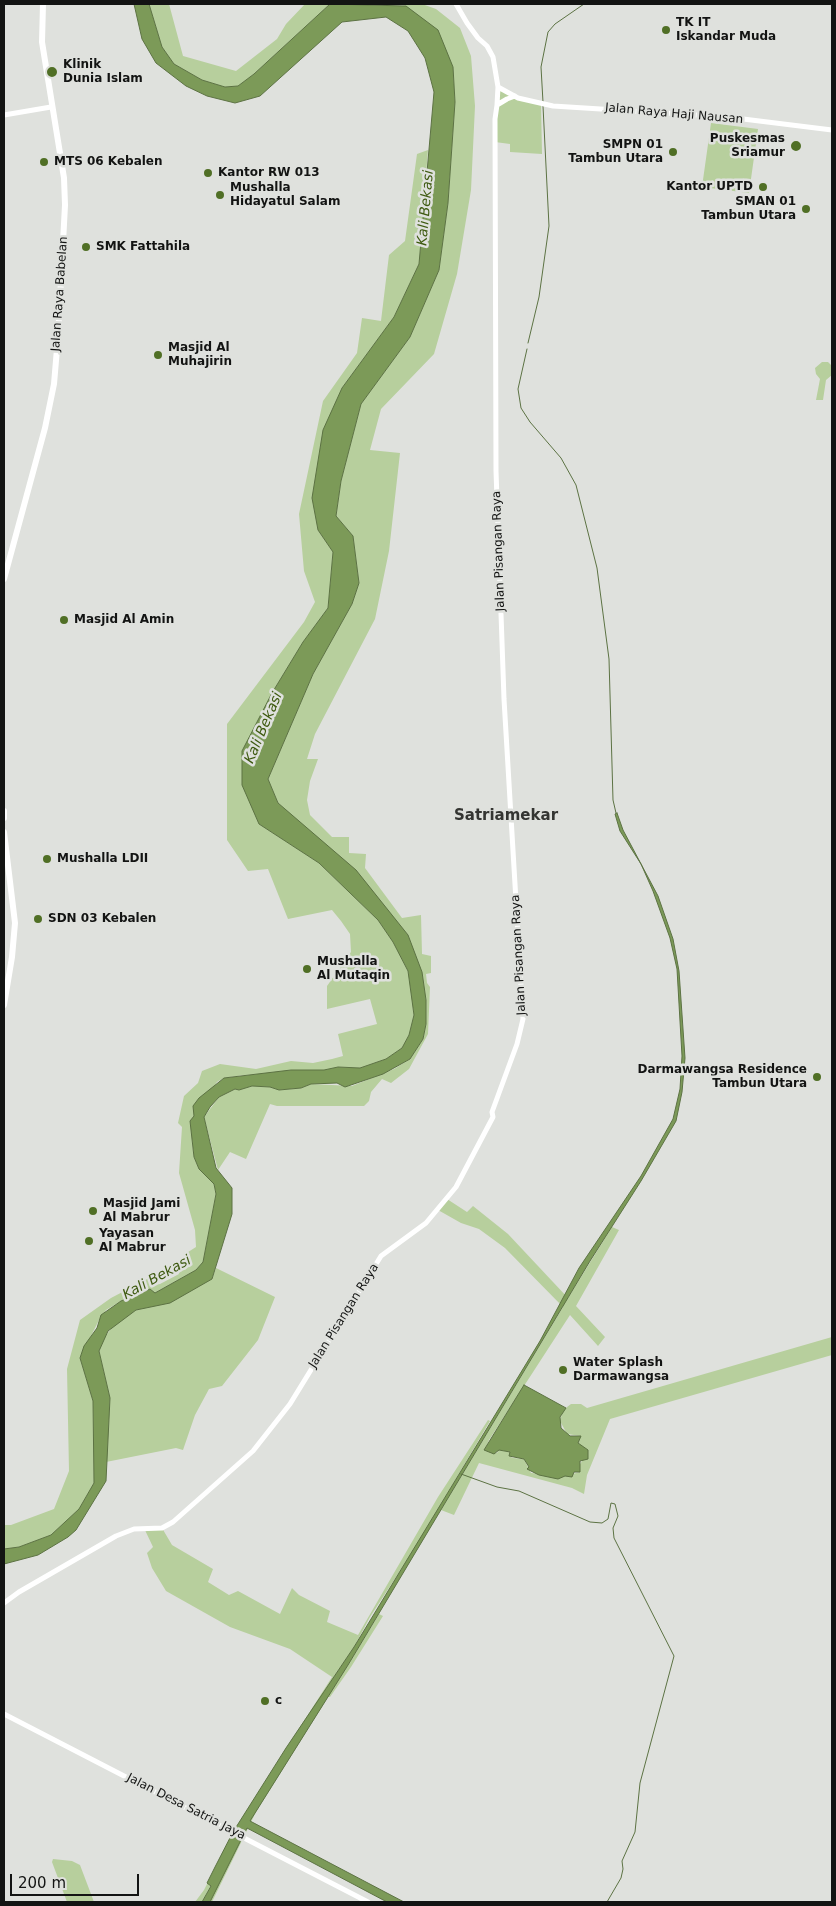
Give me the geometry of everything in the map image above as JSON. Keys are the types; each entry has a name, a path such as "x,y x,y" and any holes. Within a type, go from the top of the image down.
{"main road":[{"name":"Jalan Raya Babelan","path":"4,579 31,486 54,384 65,205 64,178 51,107 41,29 43,4"},
{"path":"4,811 4,818"},
{"path":"4,832 15,923 12,957 4,1005"}],"street":[{"name":"Jalan Pisangan Raya","path":"4,1603 82,1554 122,1534 134,1529 162,1528 173,1522 253,1451 290,1404 381,1256 426,1223 438,1210 464,1174 488,1130 520,1036 523,1019 504,699 496,471 495,119 499,104 498,87 493,57 487,46 478,38 467,23 456,4"},
{"name":"Jalan Raya Haji Nausan","path":"498,87 515,96 548,105 727,118 832,130"},
{"path":"499,104 515,96"},
{"path":"4,115 51,107"},
{"name":"Jalan Desa Satria Jaya","path":"4,1714 368,1902"}],"shaded area":[{"path":"149,4 169,4 183,56 236,71 277,39 286,24 305,4 330,4 254,74 238,86 225,87 202,80 174,64 162,47"},
{"path":"398,4 422,4 436,9 460,28 471,56 475,106 471,190 457,274 434,354 381,409 370,450 400,453 389,551 375,619 315,734 307,759 318,759 310,781 307,800 310,815 332,837 349,837 349,853 366,854 365,868 402,918 421,915 422,954 431,956 431,973 426,974 427,983 430,987 428,1034 409,1069 391,1083 382,1079 371,1092 369,1101 364,1106 277,1106 270,1104 246,1159 230,1152 218,1170 204,1117 219,1097 235,1089 239,1090 252,1086 270,1087 280,1090 301,1088 311,1084 352,1086 394,1069 410,1059 423,1039 426,1024 426,1000 408,935 278,803 268,779 313,674 352,604 359,583 353,536 336,516 341,481 361,404 410,337 439,270 448,203 455,102 453,67 406,6"},
{"path":"498,87 518,98 541,104 542,154 510,152 510,144 495,142"},
{"path":"711,123 758,129 749,193 702,187"},
{"path":"428,150 419,264 394,317 342,388 318,530 333,552 328,608 303,642 272,693 242,751 259,824 319,863 378,920 393,942 408,971 412,991 414,1015 409,1035 402,1048 386,1059 360,1068 338,1067 324,1070 291,1070 276,1074 224,1078 217,1082 194,1116 192,1141 194,1157 199,1169 214,1184 216,1194 203,1262 196,1270 155,1293 150,1289 121,1301 106,1310 99,1320 80,1358 93,1401 94,1483 79,1509 51,1535 19,1547 4,1549 4,1525 11,1525 54,1509 69,1471 67,1369 80,1320 111,1298 151,1277 151,1286 160,1284 179,1274 175,1265 187,1259 185,1254 196,1247 195,1230 179,1173 182,1127 178,1123 184,1096 198,1083 202,1071 220,1064 256,1069 291,1061 313,1063 343,1056 338,1034 377,1024 370,999 327,1009 327,986 351,952 350,934 341,921 332,910 288,919 268,869 248,871 227,840 227,724 304,622 315,602 304,571 299,514 323,401 357,353 362,318 381,321 389,255 405,241 417,154"},
{"path":"822,362 828,362 832,366 832,375 826,380 823,400 816,400 820,379 816,374 815,368"},
{"path":"447,1199 467,1212 473,1206 508,1234 568,1298 612,1227 619,1230 576,1306 605,1337 598,1346 570,1315 489,1440 485,1450 497,1453 499,1450 510,1452 509,1456 513,1458 524,1459 531,1473 565,1476 580,1472 579,1466 582,1461 583,1448 578,1443 581,1436 567,1434 560,1421 563,1410 571,1404 581,1404 587,1408 832,1337 832,1355 610,1419 587,1475 584,1494 572,1488 479,1463 454,1515 441,1510 563,1307 505,1248 479,1229 461,1223 438,1210"},
{"path":"216,1268 275,1297 258,1340 222,1386 209,1389 195,1415 183,1450 176,1448 106,1462 110,1398 99,1351 103,1339 115,1324 136,1310 151,1306 212,1279"},
{"path":"488,1420 490,1421 417,1545 370,1617 354,1647 323,1693 348,1665 379,1614 383,1616 351,1667 330,1697 328,1697 256,1812 212,1902 210,1902 216,1888 211,1885 202,1902 195,1902 204,1890 233,1832 332,1677 290,1649 230,1627 166,1591 152,1568 147,1553 153,1547 144,1528 162,1528 172,1545 213,1569 208,1582 229,1595 238,1591 280,1614 292,1588 299,1595 330,1611 327,1622 358,1635 438,1497"},
{"path":"53,1859 72,1861 80,1865 94,1902 67,1902 52,1862"}],"water":[{"name":"Kali Bekasi","path":"134,4 149,4 162,47 174,64 202,80 225,87 238,86 254,74 330,4 406,6 438,30 453,67 455,102 448,203 439,270 410,337 361,404 341,481 336,516 353,536 359,583 352,604 313,674 268,779 278,803 356,870 408,935 422,972 426,1000 426,1024 423,1039 410,1059 383,1074 345,1087 337,1083 311,1084 301,1088 279,1090 270,1087 252,1086 239,1090 235,1089 219,1097 210,1107 204,1117 216,1168 232,1188 232,1214 212,1279 170,1303 136,1310 108,1331 99,1351 110,1398 106,1481 76,1530 68,1537 38,1555 4,1564 4,1549 19,1547 51,1535 79,1509 94,1483 93,1401 80,1358 84,1346 97,1328 101,1315 121,1301 150,1289 155,1293 196,1270 203,1262 216,1194 214,1184 199,1169 194,1157 190,1121 194,1116 193,1106 199,1098 224,1078 291,1070 324,1070 338,1067 360,1068 386,1059 402,1048 409,1035 414,1015 408,971 393,942 378,920 319,863 259,824 242,785 242,751 272,693 303,642 328,608 333,552 318,530 312,498 323,430 342,388 394,317 419,264 434,92 425,58 408,31 386,17 342,22 260,96 235,103 207,96 186,86 156,63 142,39"},
{"path":"617,813 623,830 658,896 673,939 679,971 685,1058 682,1092 676,1121 348,1665 250,1821 404,1902 387,1902 247,1828 210,1902 202,1902 211,1886 207,1883 233,1832 286,1748 354,1647 540,1341 579,1268 641,1176 673,1119 680,1089 682,1056 677,969 670,938 653,891 641,864 620,831 615,814"},
{"path":"524,1385 566,1408 560,1417 561,1428 570,1436 581,1436 578,1443 588,1450 588,1459 580,1461 580,1472 574,1472 572,1477 565,1476 558,1479 539,1475 527,1469 529,1467 524,1459 509,1456 510,1452 499,1450 494,1454 484,1450"}],"waterway":[{"path":"543,102 541,67 548,32 555,24 584,4"},
{"path":"528,343 539,297 549,226 543,106"},
{"path":"527,349 518,389 521,408 530,422 561,458 576,485 597,568 609,659 613,800 616,813"},
{"path":"461,1474 497,1487 519,1491 590,1522 602,1523 608,1519 611,1503 615,1504 618,1516 613,1528 614,1538 674,1656 640,1783 635,1832 622,1861 621,1878 607,1902"}],"place":[{"name":"TK IT Iskandar Muda","path":"666,30"},
{"name":"Klinik Dunia Islam","path":"52,72"},
{"name":"Puskesmas Sriamur","path":"796,146"},
{"name":"SMPN 01 Tambun Utara","path":"673,152"},
{"name":"MTS 06 Kebalen","path":"44,162"},
{"name":"Kantor RW 013","path":"208,173"},
{"name":"Kantor UPTD","path":"763,187"},
{"name":"Mushalla Hidayatul Salam","path":"220,195"},
{"name":"SMAN 01 Tambun Utara","path":"806,209"},
{"name":"SMK Fattahila","path":"86,247"},
{"name":"Masjid Al Muhajirin","path":"158,355"},
{"name":"Masjid Al Amin","path":"64,620"},
{"name":"Mushalla LDII","path":"47,859"},
{"name":"SDN 03 Kebalen","path":"38,919"},
{"name":"Mushalla Al Mutaqin","path":"307,969"},
{"name":"Darmawangsa Residence Tambun Utara","path":"817,1077"},
{"name":"Masjid Jami Al Mabrur","path":"93,1211"},
{"name":"Yayasan Al Mabrur","path":"89,1241"},
{"name":"Water Splash Darmawangsa","path":"563,1370"},
{"name":"c","path":"265,1701"}],"district":[{"name":"Satriamekar","path":"506,816"}]}
